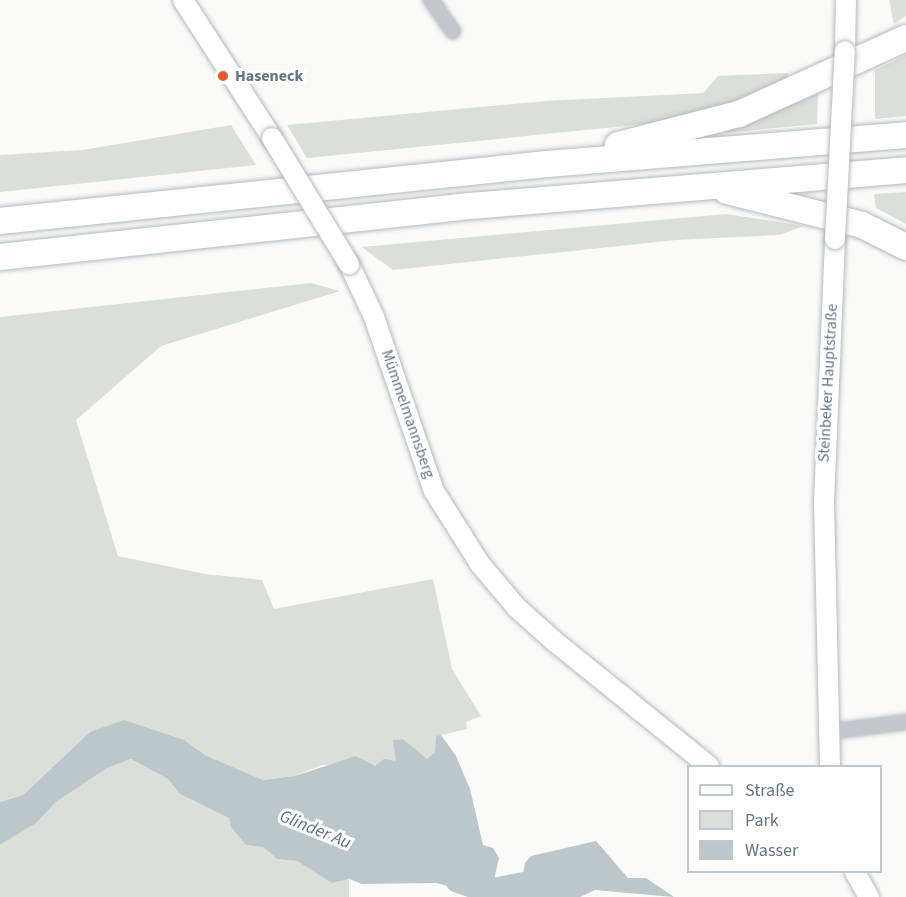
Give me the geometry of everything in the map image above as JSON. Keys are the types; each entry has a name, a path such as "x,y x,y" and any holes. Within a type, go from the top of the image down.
{"highway":[{"path":"547,164 739,114 906,38"},
{"path":"0,220 547,164 906,135"},
{"path":"0,257 412,212 700,185 906,170"},
{"path":"700,185 862,225 906,248"}],"street":[{"name":"Mümmelmannsberg","path":"183,0 272,138 349,264 374,316 434,491 484,569 554,641 708,765"},
{"path":"430,0 453,31"},
{"name":"Steinbeker Hauptstraße","path":"830,765 824,503 846,0"},
{"path":"828,732 906,722"},
{"path":"856,873 869,897"}],"green space":[{"path":"889,0 906,0 906,16 894,24"},
{"path":"906,55 906,116 875,119 875,70"},
{"path":"788,73 789,83 722,108 646,124 307,158 287,125 546,101 703,93 718,76"},
{"path":"818,94 817,124 724,133 728,129"},
{"path":"231,125 256,165 0,192 0,155 83,150"},
{"path":"906,192 906,224 876,208 874,194"},
{"path":"726,214 804,226 779,235 676,240 393,270 362,247"},
{"path":"311,283 340,291 161,346 76,420 118,556 205,574 262,580 274,609 433,579 452,669 481,716 466,722 467,729 437,736 435,752 427,760 403,739 394,740 396,761 375,766 322,765 295,776 263,780 205,755 184,740 90,732 23,795 0,802 0,317"},
{"path":"131,759 168,779 180,794 230,818 246,845 263,847 277,859 297,861 332,883 349,879 349,897 0,897 0,845 36,823 56,802 107,768"}],"water":[{"path":"124,720 184,740 205,755 263,780 295,776 356,756 375,766 384,759 396,761 393,740 403,739 427,759 435,752 436,736 441,735 456,756 470,789 483,845 493,848 499,858 490,897 436,883 362,884 349,879 332,883 297,861 277,859 263,847 246,845 231,827 229,818 180,794 168,779 131,759 107,768 56,802 36,823 0,845 0,802 23,795 90,732"},
{"path":"596,841 628,878 646,878 674,897 595,890 580,897 527,897 520,891 525,863 531,856"}],"waterway":[{"name":"Glinder Au","path":"458,879 492,891 555,879"}],"place":[{"name":"Haseneck","path":"223,76"}]}
